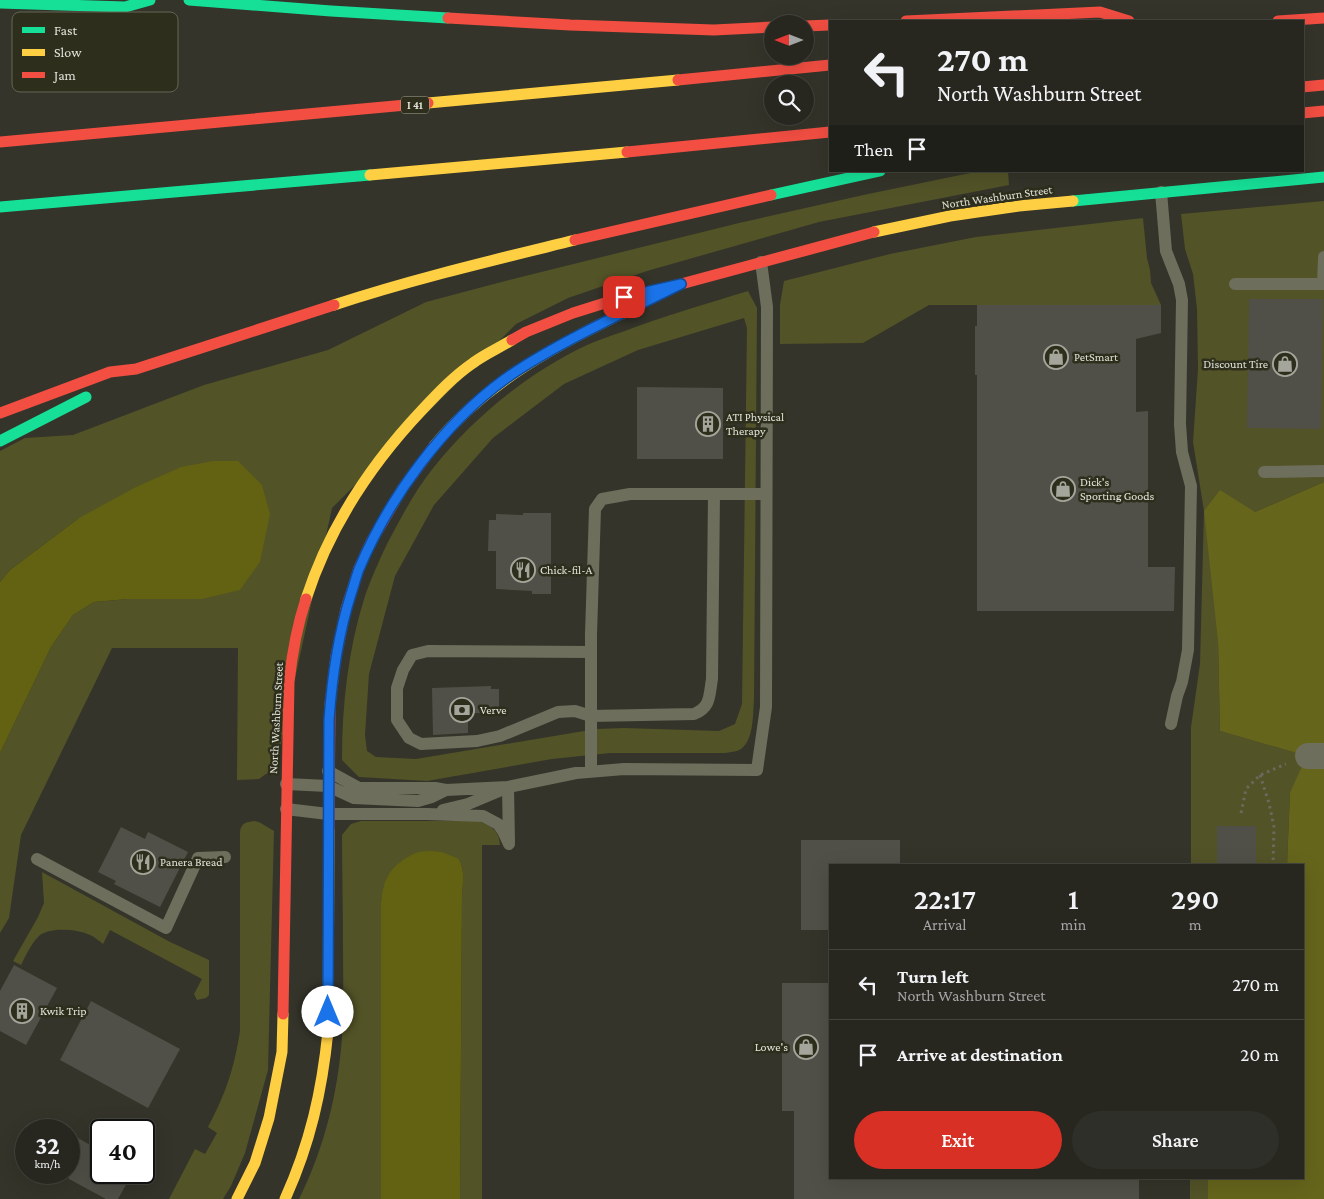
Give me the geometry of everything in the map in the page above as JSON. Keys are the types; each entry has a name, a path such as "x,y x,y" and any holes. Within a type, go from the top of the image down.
{"main road":[{"path":"0,2 125,7 150,0"},
{"path":"189,0 331,11 570,25 714,30 764,27"},
{"path":"928,20 1100,12 1126,20"},
{"path":"1293,20 1324,18"},
{"path":"814,26 829,25"},
{"name":"I 41","path":"0,142 610,87 829,65"},
{"path":"1304,87 1324,85"},
{"path":"1304,113 1324,111"},
{"path":"0,207 649,150 829,132"},
{"path":"0,413 110,372 136,369 358,297 630,227 876,172"},
{"name":"North Washburn Street","path":"237,1199 256,1159 268,1125 276,1092 282,1052 289,682 292,654 301,613 311,583 342,516 370,472 398,436 447,384 473,363 526,332 573,312 868,233 950,216 1019,206 1324,177"},
{"name":"North Washburn Street","path":"284,1199 294,1180 310,1136 326,1059 328,1031 329,720 335,658 344,614 359,570 377,532 397,498 447,430 474,404 504,379 531,361 681,284"},
{"path":"114,383 136,369"},
{"path":"0,440 97,392"}],"lane":[{"path":"1161,192 1166,251 1179,284 1182,300 1180,424 1182,452 1191,486 1188,650 1171,724"},
{"path":"1234,284 1324,284 1324,257"},
{"path":"328,771 360,788 436,788 446,790 508,787 576,773 624,769 757,770 766,707 767,307 761,262"},
{"path":"1264,472 1324,471"},
{"path":"591,772 591,652 595,509 602,498 630,494 766,494"},
{"path":"591,652 428,651 412,655 403,670 397,688 398,720 409,738 421,744 477,741 500,736 558,712 575,711 591,716 694,714 701,711 708,702 712,679 714,494"},
{"path":"286,784 328,786 354,798 418,800 432,797 446,790"},
{"path":"427,814 468,804 508,787"},
{"path":"286,809 328,814 483,816 498,824 509,844 508,787"},
{"path":"37,859 166,928 198,858 225,857"}],"path":[{"path":"1242,813 1246,789 1260,775 1274,768 1316,756"},
{"path":"1260,775 1274,827 1273,864"}],"shaded area":[{"path":"975,172 1008,172 1009,185 819,222 647,271 568,298 516,324 332,508 275,771 259,779 237,780 238,648 112,648 21,835 9,918 0,933 0,753 51,647 73,615 94,602 128,599 79,518 10,570 0,582 0,451 25,438 73,435 204,385 328,350 426,302 739,223"},
{"path":"1324,201 1324,482 1255,512 1218,641 1220,731 1308,756 1290,792 1287,864 1256,864 1256,826 1218,826 1217,864 1191,864 1191,727 1200,664 1204,511 1193,442 1198,369 1197,309 1193,274 1185,249 1181,214"},
{"path":"1143,218 1151,283 1161,305 929,305 863,343 780,344 780,305 784,281 890,254 976,237"},
{"path":"748,291 757,308 754,699 751,733 745,745 738,751 725,753 610,753 552,759 427,781 359,777 342,760 347,677 354,636 365,596 378,563 403,514 427,476 450,448 485,413 523,382 565,356 604,338 669,315","holes":["744,318 747,328 742,704 735,724 719,731 596,729 416,759 376,757 367,751 365,735 369,674 395,576 434,505 493,438 564,384 638,350"]},
{"path":"213,461 238,461 262,485 270,514 260,562 240,590 202,599 128,599 94,602 73,615 51,647 0,753 0,582 10,570 79,518 136,487 181,467"},
{"path":"1324,482 1324,1199 1208,1199 1208,1179 1304,1179 1304,864 1287,864 1290,792 1307,756 1220,731 1218,641 1204,511 1220,490 1255,512"},
{"path":"254,821 274,831 268,1070 245,1153 231,1186 223,1199 169,1199 195,1149 205,1154 217,1133 208,1127 220,1103 235,1057 240,1031 240,832 244,824"},
{"path":"361,821 479,821 494,829 498,835 500,845 482,845 482,1199 460,1199 463,877 459,859 415,863 396,867 389,874 384,888 381,903 381,1199 299,1199 323,1141 337,1079 343,1014 342,835 351,824"},
{"path":"442,852 459,859 463,872 460,1199 381,1199 382,896 386,879 397,865 415,853"},
{"path":"42,872 170,942 209,960 209,995 206,998 197,1000 194,994 202,979 110,930 103,944 92,936 79,931 57,930 45,932 34,941 21,965 13,961 44,903"},
{"path":"1190,1179 1208,1179 1208,1199 1190,1199"}],"building":[{"name":"Discount Tire","path":"1249,299 1323,299 1321,429 1247,428"},
{"name":"Dick's Sporting Goods","path":"977,305 1161,305 1161,333 1136,339 1136,412 1148,411 1148,567 1175,567 1174,611 977,611 977,375 975,375 975,326 977,326"},
{"path":"637,387 723,388 723,459 637,459"},
{"name":"Chick-fil-A","path":"523,513 551,513 551,594 532,594 532,591 496,589 496,551 488,551 489,520 496,520 496,514 523,515"},
{"name":"Verve","path":"491,686 491,689 499,689 499,708 492,708 491,713 468,713 468,733 433,735 432,688"},
{"path":"1217,826 1256,826 1256,864 1217,864"},
{"name":"Panera Bread","path":"121,827 145,839 148,832 188,852 160,907 114,884 116,881 98,872"},
{"path":"801,840 900,840 900,864 829,864 829,930 801,930"},
{"name":"Kwik Trip","path":"14,965 57,988 26,1045 0,1031 0,991"},
{"name":"Lowe's","path":"782,983 829,983 829,1179 1139,1179 1139,1199 794,1199 794,1111 782,1111"},
{"name":"Kwik Trip","path":"91,1001 180,1049 148,1108 60,1060"},
{"path":"80,1139 90,1145 90,1184 126,1184 118,1199 106,1199 78,1184 80,1184"}],"traffic: fast":[{"path":"0,3 125,7 150,0"},
{"path":"189,0 448,18"},
{"path":"771,195 875,172"},
{"path":"0,207 370,175"},
{"path":"1073,201 1324,177"},
{"path":"0,441 86,397"}],"traffic: slow":[{"path":"428,103 678,80"},
{"path":"370,175 627,152"},
{"path":"874,232 950,216 1019,206 1073,201"},
{"path":"334,305 424,278 575,240"},
{"path":"434,446 455,423 500,383 550,351 631,309"},
{"path":"306,599 315,573 339,522 386,452 422,410 453,379 478,360 512,340"},
{"path":"285,1199 314,1117 328,1031 329,830"},
{"path":"237,1199 255,1163 269,1118 282,1052 283,1014"}],"traffic: jam":[{"path":"928,20 1100,12 1126,20"},
{"path":"448,18 714,30 764,27"},
{"path":"1293,20 1324,18"},
{"path":"814,26 829,25"},
{"path":"678,80 829,65"},
{"path":"1304,87 1324,85"},
{"path":"0,142 428,103"},
{"path":"1304,113 1324,111"},
{"path":"627,152 829,132"},
{"path":"575,240 771,195"},
{"path":"512,340 526,332 573,313 624,297 681,284 874,232"},
{"path":"0,413 110,372 136,369 334,305"},
{"path":"329,830 330,704 336,656 346,609 359,568 371,542 402,489 434,446"},
{"path":"283,1014 289,682 295,640 306,599"}],"place":[{"name":"PetSmart","path":"1056,357"},
{"name":"Discount Tire","path":"1285,364"},
{"name":"ATI Physical Therapy","path":"708,424"},
{"name":"Dick's Sporting Goods","path":"1063,489"},
{"name":"Chick-fil-A","path":"523,570"},
{"name":"Verve","path":"462,710"},
{"name":"Panera Bread","path":"143,862"},
{"name":"Kwik Trip","path":"22,1011"},
{"name":"Lowe's","path":"806,1047"}],"route":[{"path":"328,1012 329,720 331,691 335,658 344,614 359,570 377,532 397,498 447,430 474,404 504,379 542,354 681,284 624,297"}]}
